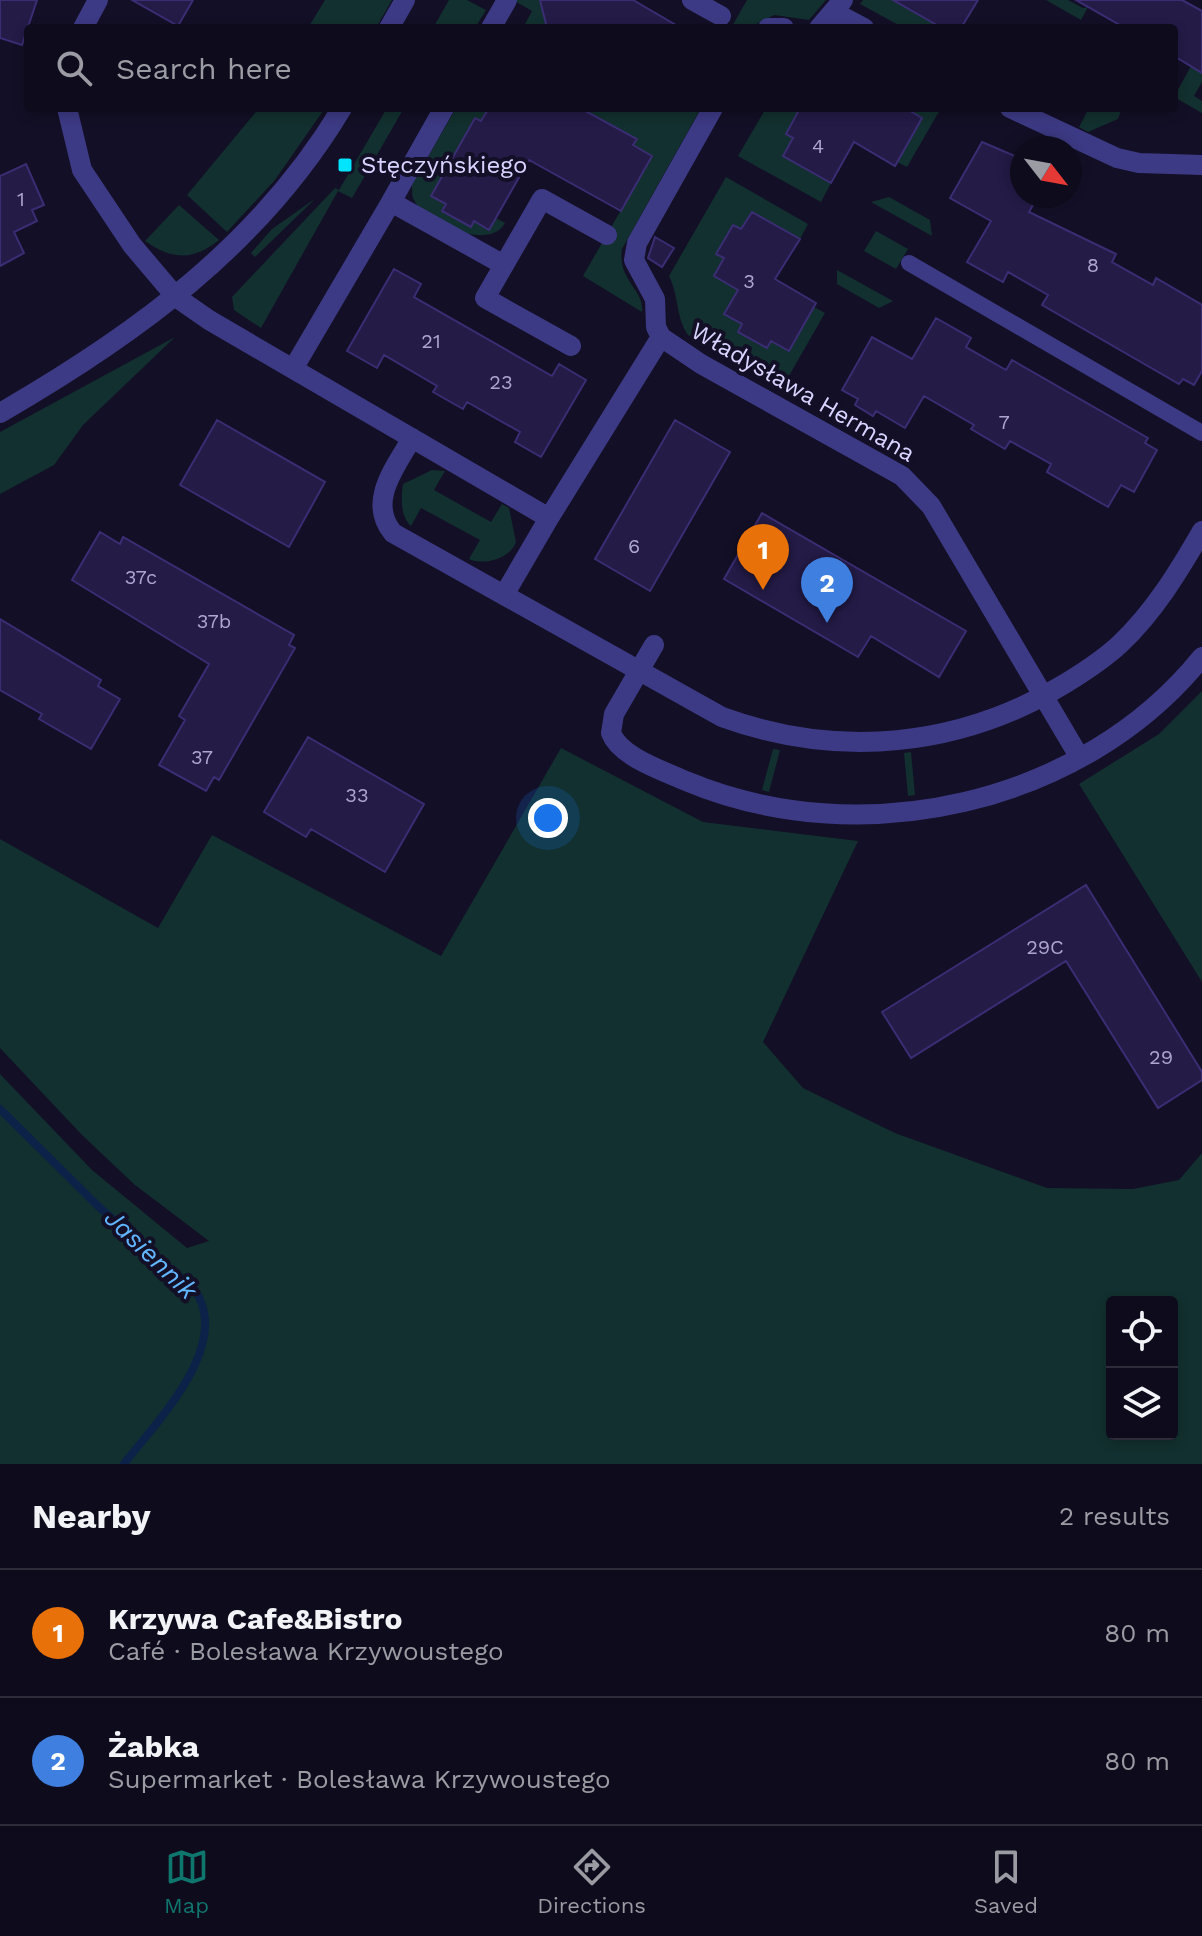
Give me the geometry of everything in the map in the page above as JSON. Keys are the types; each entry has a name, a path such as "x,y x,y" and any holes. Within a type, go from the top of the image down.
{"street":[{"path":"85,24 98,0"},
{"path":"391,24 405,0"},
{"path":"493,24 507,0"},
{"path":"692,0 721,16"},
{"path":"822,24 838,6 859,24"},
{"path":"68,112 82,170 132,245 176,297 549,518"},
{"path":"0,413 86,364 176,297 235,246 283,193 339,112"},
{"path":"293,369 442,112"},
{"name":"Władysława Hermana","path":"711,112 637,243 634,260 655,299 656,327 661,337 701,364 902,476 931,506 1080,758"},
{"path":"1019,112 1117,158 1139,163 1202,165"},
{"path":"571,346 485,298 542,199 607,235"},
{"path":"391,202 504,265"},
{"path":"909,263 1202,433"},
{"name":"Władysława Hermana","path":"504,595 661,337"},
{"path":"412,438 385,486 382,498 385,523 393,533 722,717 778,735 818,742 858,744 925,738 984,723 1045,696 1119,645 1165,590 1202,531"},
{"path":"654,645 614,714 611,733 614,741 699,786 779,808 868,814 913,811 1000,793 1080,758 1166,697 1202,657"}],"green space":[{"path":"325,0 392,0 378,24 310,24"},
{"path":"449,0 467,0 486,10 477,24 435,24"},
{"path":"513,0 544,0 541,6 546,24 525,24 532,11"},
{"path":"747,0 826,0 809,20 774,15 757,24 733,24"},
{"path":"863,0 921,0 939,24 897,24 860,4"},
{"path":"1046,0 1068,0 1083,8 1088,7 1081,20"},
{"path":"1191,66 1202,72 1202,82 1194,96 1202,101 1202,113 1178,99 1178,90"},
{"path":"256,112 322,112 275,180 227,232 187,195"},
{"path":"385,112 402,112 352,198 338,191 261,328 234,310 232,297 335,188 339,190"},
{"path":"454,112 487,112 481,121 474,118 465,135 471,139 442,210 471,227 474,221 489,230 496,218 505,223 497,231 485,235 471,234 441,224 419,207 413,197 412,185"},
{"path":"585,112 699,112 622,249 623,269 639,297 642,312 583,276 652,156 633,145 636,139 615,126 611,132"},
{"path":"764,112 798,112 786,133 793,138 783,156 831,183 821,202 738,156"},
{"path":"912,112 939,112 907,167 897,162 922,118"},
{"path":"1087,112 1121,112 1118,119 1088,132 1079,127"},
{"path":"726,177 808,224 800,239 733,226 717,254 724,258 714,276 740,287 742,324 738,332 771,341 789,351 814,307 825,313 782,388 688,335 669,276"},
{"path":"889,197 930,220 932,236 871,202"},
{"path":"316,198 255,257 251,253 272,229"},
{"path":"179,205 219,240 200,252 182,256 164,252 145,241"},
{"path":"876,231 908,249 896,269 864,251"},
{"path":"837,270 893,301 879,308 837,284"},
{"path":"175,337 83,425 54,465 0,494 0,432"},
{"path":"432,470 445,471 434,490 491,522 502,504 509,508 516,542 509,552 489,561 475,561 469,559 480,540 421,508 411,526 407,522 403,512 403,484"},
{"path":"1202,691 1202,982 1079,784 1159,734"},
{"path":"561,748 703,822 858,841 763,1042 803,1088 895,1133 1047,1188 1133,1189 1179,1180 1202,1153 1202,1464 0,1464 0,1074 92,1170 187,1248 209,1241 135,1185 82,1135 0,1048 0,839 158,928 212,835 441,956"},
{"path":"773,749 780,750 769,792 762,790"},
{"path":"911,752 915,795 908,796 904,753"}],"building":[{"path":"0,0 37,0 29,24 24,24 22,45 0,38"},
{"path":"132,0 193,0 179,24"},
{"path":"540,0 633,0 674,24 546,24"},
{"path":"893,0 978,0 963,24 935,24"},
{"path":"1076,0 1182,0 1202,11 1202,73 1178,58 1178,24 1118,24"},
{"path":"487,112 587,112 637,139 633,145 652,156 621,211 529,160 489,230 474,221 471,227 442,211 446,204 431,196 475,118 481,121"},
{"path":"798,112 912,112 922,118 895,166 854,142 831,183 783,156 793,138 786,134"},
{"path":"982,142 1010,154 1010,208 1031,208 1029,212 1116,254 1112,262 1153,285 1156,278 1202,305 1202,371 1194,385 1183,379 1179,384 1042,305 1048,295 1008,272 1003,282 967,262 991,221 950,198"},
{"path":"26,164 44,205 32,210 37,221 14,232 24,253 0,266 0,176"},
{"path":"752,212 800,239 775,279 816,303 789,351 771,341 767,348 738,332 742,324 724,314 738,290 714,276 724,258 716,254 733,225 741,229"},
{"path":"655,237 674,248 662,267 648,258"},
{"path":"394,269 421,284 414,297 552,376 559,364 586,380 541,457 515,442 520,432 467,402 463,409 433,392 437,386 384,355 377,368 347,351"},
{"path":"936,318 971,338 966,347 1006,370 1012,360 1148,438 1145,443 1157,450 1134,492 1121,485 1108,507 1047,472 1051,464 1010,441 1005,449 971,429 974,425 924,396 905,428 876,411 873,416 855,405 858,399 842,390 872,337 912,359"},
{"path":"217,420 325,482 289,547 180,485"},
{"path":"675,420 730,452 650,591 595,559"},
{"path":"762,513 966,631 939,677 871,636 858,657 724,579"},
{"path":"100,532 120,544 123,537 294,635 289,645 295,648 219,780 214,777 206,791 159,765 185,720 179,716 209,664 72,580"},
{"path":"0,619 101,680 98,686 120,699 91,749 39,719 42,714 0,690"},
{"path":"308,737 424,804 385,872 311,829 306,837 264,812"},
{"path":"1086,885 1202,1072 1202,1080 1158,1108 1066,961 911,1058 882,1012"}],"waterway":[{"name":"Jasiennik","path":"0,1109 99,1207 194,1289 204,1311 205,1334 186,1381 124,1464"}],"place":[{"name":"Stęczyńskiego","path":"345,165"},
{"name":"Krzywa Cafe&Bistro","path":"763,590"},
{"name":"Żabka","path":"827,623"}]}
